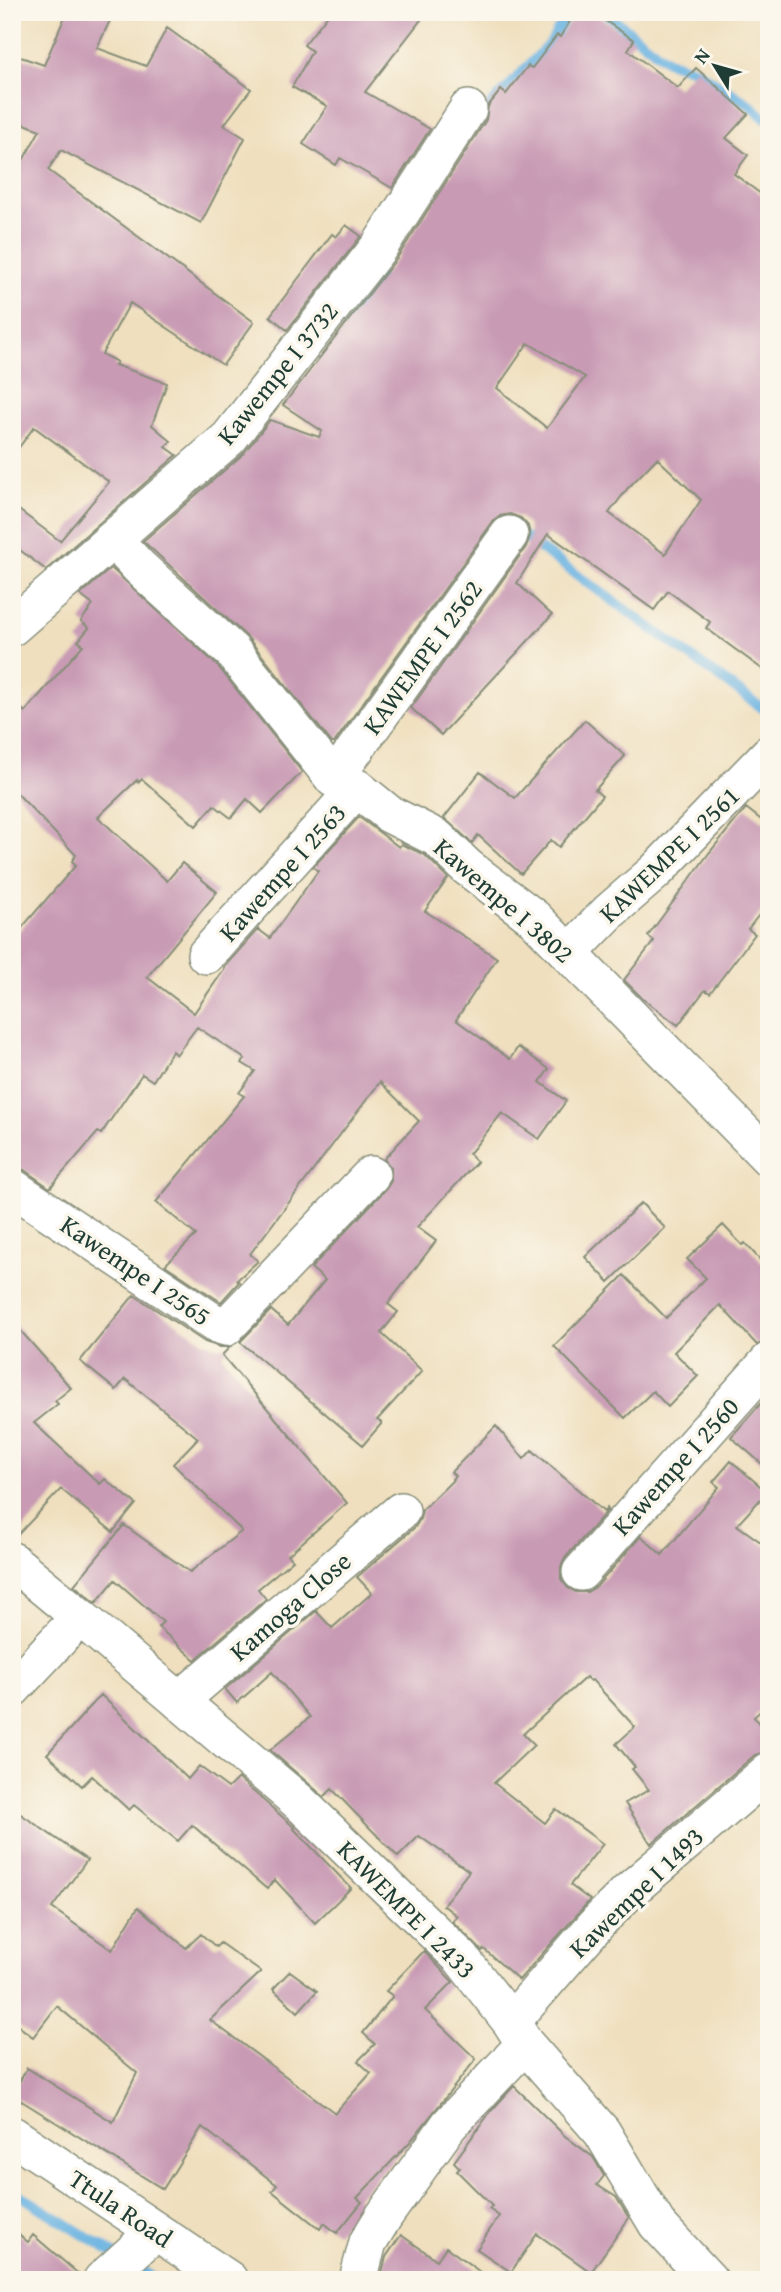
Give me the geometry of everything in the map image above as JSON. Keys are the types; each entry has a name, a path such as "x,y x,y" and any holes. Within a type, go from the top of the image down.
{"street":[{"name":"Kawempe I 3732","path":"12,627 229,438 379,247 468,109"},
{"name":"KAWEMPE I 2562","path":"346,784 509,535"},
{"name":"Kawempe I 3802","path":"113,539 139,567 232,651 346,784 389,814 437,838 467,867 534,918 769,1158"},
{"name":"KAWEMPE I 2561","path":"569,953 610,911 655,872 769,754"},
{"name":"Kawempe I 2563","path":"206,955 346,784"},
{"name":"Kawempe I 2565","path":"12,1187 216,1324 226,1327 371,1175"},
{"name":"Kawempe I 2560","path":"581,1572 769,1361"},
{"name":"Kamoga Close","path":"179,1702 401,1511"},
{"name":"KAWEMPE I 2433","path":"12,1561 299,1802 461,1958 518,2033 602,2132 657,2224 709,2280"},
{"path":"12,1689 80,1616"},
{"name":"Kawempe I 1493","path":"358,2280 368,2242 384,2216 600,1920 629,1891 769,1771"},
{"name":"Ttula Road","path":"12,2135 229,2280"},
{"path":"102,2280 156,2231"}],"building":[{"path":"67,12 114,12 97,48 146,66 167,28 251,89 224,125 245,138 201,223 61,150 48,170 254,322 223,365 130,303 102,354 117,362 115,365 167,383 152,425 171,441 166,447 177,455 46,570 12,544 12,505 60,541 109,482 34,427 12,457 12,180 40,130 12,119 12,54 44,65"},
{"path":"330,12 427,12 365,92 430,129 392,188 340,158 336,165 303,144 327,106 292,87 312,51 304,45"},
{"path":"576,12 592,12 634,40 628,50 678,88 696,68 748,114 726,138 748,155 734,174 769,200 769,674 706,628 710,622 668,591 654,610 548,534 517,583 552,615 441,735 411,708 526,547 530,536 528,526 521,518 510,514 500,516 492,523 332,743 248,638 143,541 243,454 270,420 319,437 322,431 283,405 397,258 486,120 488,106 501,90 506,94 528,66 532,68 557,35 560,37","holes":["528,343 585,377 547,428 497,388","657,458 701,500 665,554 609,513 628,488"]},
{"path":"346,225 361,236 287,330 270,316 332,234 336,237"},
{"path":"111,568 217,665 302,772 262,813 247,799 231,818 214,805 196,826 142,779 139,782 137,780 98,817 167,881 182,863 217,892 147,977 194,1013 224,967 258,929 270,938 318,871 313,867 359,817 399,847 401,844 425,855 448,878 425,911 497,958 456,1020 510,1059 518,1047 549,1069 540,1082 566,1101 539,1139 502,1113 469,1154 477,1162 417,1227 436,1241 388,1304 398,1312 381,1333 422,1371 377,1420 382,1423 363,1445 240,1342 271,1310 288,1325 325,1280 311,1268 391,1181 391,1168 384,1159 419,1121 380,1082 250,1254 258,1261 237,1280 239,1282 221,1302 165,1265 196,1235 156,1202 244,1096 239,1093 255,1071 242,1063 245,1059 197,1027 176,1055 172,1051 153,1081 142,1074 101,1134 98,1132 50,1188 24,1170 12,1166 12,939 76,865 72,861 76,855 12,788 12,700 25,712 83,645 78,641 89,628 81,621 93,605 80,595"},
{"path":"585,720 625,756 595,790 602,796 559,847 551,840 521,874 478,835 472,843 444,818 480,772 515,798"},
{"path":"746,808 769,826 769,902 748,929 755,934 710,993 705,990 678,1025 643,999 624,980 654,941 648,936"},
{"path":"641,1203 665,1228 609,1282 585,1257"},
{"path":"723,1225 742,1245 745,1243 769,1270 769,1341 757,1345 720,1305 674,1352 698,1376 668,1407 653,1391 625,1418 554,1346 624,1275 666,1318 706,1278 687,1259"},
{"path":"134,1295 205,1342 230,1347 222,1355 347,1503 288,1555 293,1560 258,1589 266,1599 195,1660 158,1627 163,1622 115,1580 96,1603 74,1585 124,1525 190,1572 242,1531 173,1464 198,1438 125,1379 116,1390 80,1361"},
{"path":"12,1321 71,1388 55,1401 58,1404 34,1423 100,1484 105,1479 136,1504 113,1532 61,1489 12,1541"},
{"path":"769,1394 769,1470 731,1437"},
{"path":"496,1426 524,1459 532,1450 604,1512 607,1508 608,1510 565,1558 561,1567 561,1579 568,1588 576,1592 587,1592 597,1586 641,1536 662,1555 719,1487 713,1482 731,1461 767,1492 737,1525 769,1548 769,1703 754,1717 769,1737 769,1751 755,1755 651,1844 625,1803 649,1790 616,1744 635,1727 592,1680 586,1677 523,1734 534,1745 494,1783 545,1823 556,1809 603,1844 570,1885 590,1900 519,1980 484,1949 482,1951 452,1921 457,1916 443,1905 469,1871 419,1836 398,1857 332,1789 324,1797 270,1750 310,1717 272,1672 237,1703 225,1689 316,1611 332,1628 372,1593 357,1577 415,1527 422,1510 453,1480 455,1476 451,1472"},
{"path":"101,1695 188,1779 199,1766 228,1788 238,1778 295,1828 351,1888 315,1923 275,1880 267,1889 192,1825 178,1841 134,1805 129,1810 92,1776 82,1786 47,1754"},
{"path":"12,1808 87,1860 52,1908 112,1950 138,1907 186,1948 201,1934 216,1947 220,1943 261,1972 210,2020 335,2113 371,2073 358,2061 375,2044 363,2033 393,1996 386,1991 424,1951 453,1982 425,2010 476,2059 409,2143 357,2198 362,2202 337,2233 324,2223 320,2229 272,2191 277,2185 202,2127 163,2189 12,2095 27,2068 113,2122 137,2073 57,2006 33,2037 12,2021"},
{"path":"290,1971 317,1991 298,2012 273,1989"},
{"path":"514,2086 565,2136 593,2157 604,2176 597,2185 616,2197 629,2218 591,2272 537,2234 511,2272 477,2249 499,2216 489,2209 492,2206 457,2171 460,2168 454,2162 491,2111"},
{"path":"12,2229 28,2242 33,2235 82,2277 82,2280 12,2280"},
{"path":"401,2235 437,2260 446,2247 491,2280 380,2280 386,2257"}],"waterway":[{"path":"477,120 551,42 568,12"},
{"path":"605,12 667,61 697,71 749,104 769,122"},
{"path":"339,325 364,299 378,275"},
{"path":"517,538 520,534 769,713"},
{"path":"12,2190 119,2257"},
{"path":"145,2272 156,2280"}]}
